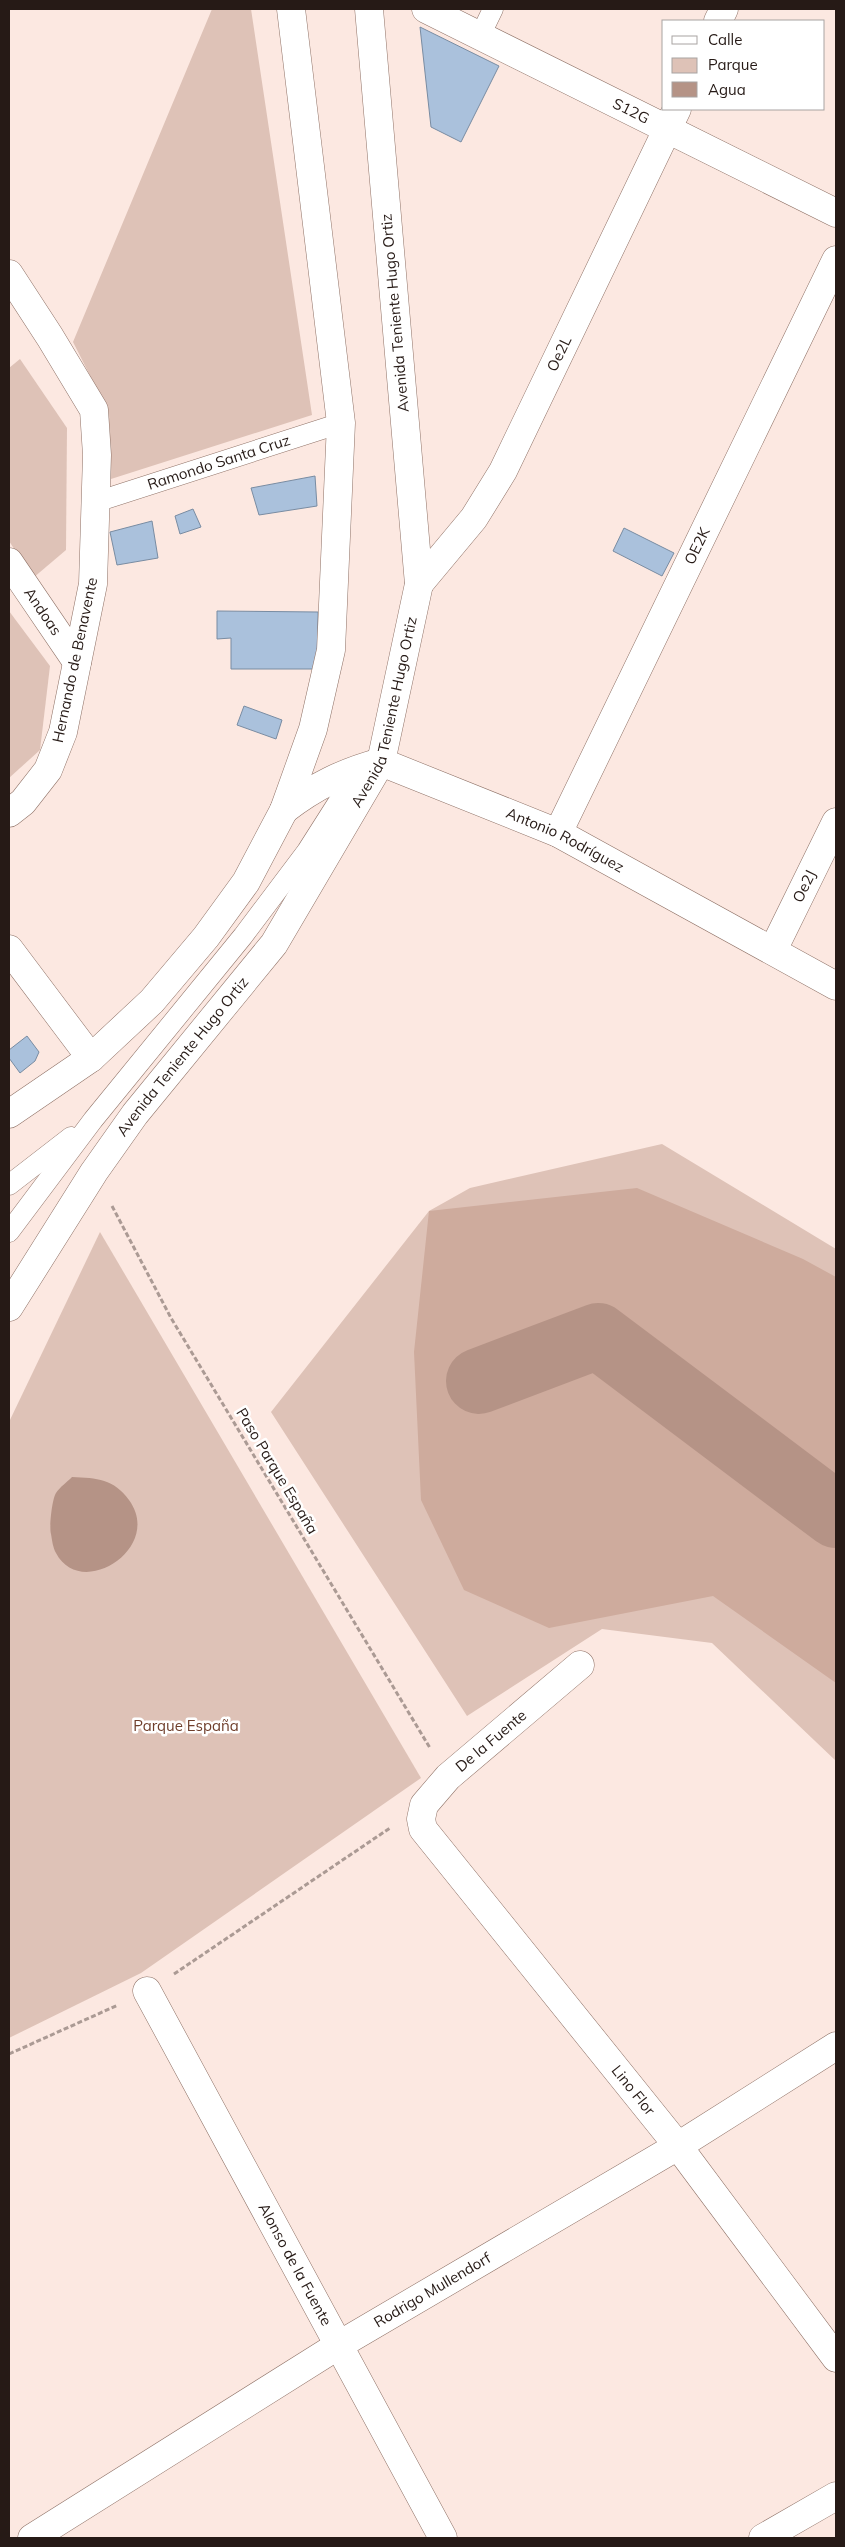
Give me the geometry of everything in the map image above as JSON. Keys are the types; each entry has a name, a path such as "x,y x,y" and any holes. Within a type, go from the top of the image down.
{"street":[{"path":"9,1114 91,1058 152,1001 206,937 246,882 284,810 313,729 331,650 342,423 291,9"},
{"name":"Avenida Teniente Hugo Ortiz","path":"9,1307 94,1172 135,1114 274,944 381,762 419,584 369,9"},
{"name":"S12G","path":"426,9 480,36 672,119 836,212"},
{"name":"Oe2L","path":"419,584 474,518 503,471 672,119"},
{"name":"OE2K","path":"558,833 836,260"},
{"name":"Hernando de Benavente","path":"9,274 94,410 97,455 93,584 63,732 48,770 24,802 9,813"},
{"name":"Andoas","path":"9,562 77,662"},
{"path":"284,810 308,792 327,781 350,770 381,762"},
{"name":"Antonio Rodríguez","path":"381,762 558,833 836,986"},
{"name":"Oe2J","path":"773,950 836,822"},
{"path":"9,949 91,1058"},
{"name":"De la Fuente","path":"424,1817 448,1777 580,1665"},
{"name":"Lino Flor","path":"424,1817 678,2146 836,2358"},
{"name":"Alonso de la Fuente","path":"148,1991 444,2538"},
{"name":"Rodrigo Mullendorf","path":"32,2538 339,2345 678,2146 836,2046"},
{"path":"764,2538 836,2496"}],"lane":[{"path":"480,36 492,9"},
{"name":"Ramondo Santa Cruz","path":"96,502 342,423"},
{"path":"9,1232 93,1120 243,936 307,851 349,785 381,762"},
{"path":"9,1185 93,1120"}],"path":[{"name":"Paso Parque España","path":"94,1172 171,1318 448,1777"},
{"path":"9,2054 148,1991 424,1817"}],"green space":[{"path":"212,9 251,9 312,415 111,479 106,407 73,342"},
{"path":"20,359 67,428 66,550 33,578 9,541 9,368"},
{"path":"9,611 50,666 40,750 9,778"},
{"path":"662,1144 836,1249 836,1761 712,1643 602,1629 467,1716 271,1412 429,1211 470,1188"},
{"name":"Parque España","path":"100,1232 421,1778 141,1973 9,2038 9,1422"}],"shaded area":[{"path":"637,1188 803,1259 836,1277 836,1683 713,1596 549,1628 464,1590 421,1500 414,1352 429,1211"}],"water":[{"path":"72,1477 97,1479 111,1484 129,1500 137,1518 136,1535 128,1551 115,1562 99,1570 83,1572 68,1566 56,1553 53,1546 50,1526 53,1501 58,1491"}],"building":[{"path":"420,27 499,66 461,142 431,127"},
{"path":"315,476 317,506 259,515 251,488"},
{"path":"193,509 201,527 180,534 175,516"},
{"path":"152,521 158,558 117,565 110,532"},
{"path":"624,528 674,553 662,576 613,551"},
{"path":"217,611 318,612 318,669 231,669 231,638 217,639"},
{"path":"244,706 282,720 276,739 237,725"},
{"path":"27,1036 39,1052 35,1061 20,1073 9,1058 9,1050"}],"waterway":[{"path":"479,1381 598,1336 836,1515"}]}
